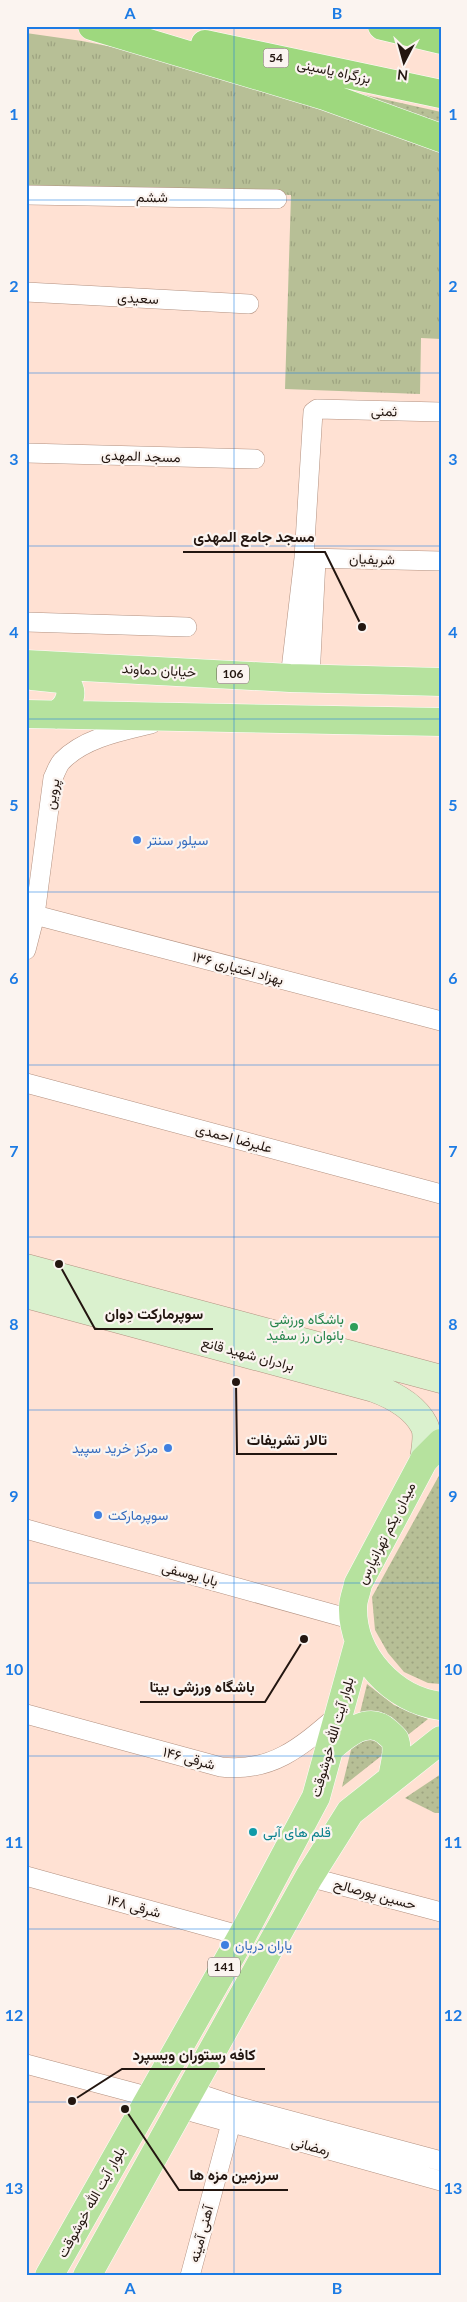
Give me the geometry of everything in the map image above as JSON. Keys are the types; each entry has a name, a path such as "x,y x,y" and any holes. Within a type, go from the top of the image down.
{"highway":[{"path":"92,26 325,96 441,138"},
{"name":"بزرگراه یاسینی","path":"110,26 234,49 441,94"},
{"path":"382,26 441,40"}],"main road":[{"name":"خیابان دماوند","path":"26,664 300,678 441,682"},
{"path":"26,675 48,676 65,681 70,688 70,698 64,710 56,714"},
{"path":"26,714 441,722"},
{"name":"برادران شهید قانع","path":"26,1268 441,1379"},
{"name":"برادران شهید قانع","path":"26,1294 392,1394 409,1407 424,1426 426,1444 432,1452"},
{"name":"میدان یکم تهرانپارس","path":"357,1630 353,1605 358,1584 432,1452"},
{"path":"357,1630 379,1674 391,1685 417,1700 441,1706"},
{"name":"بلوار آیت الله خوشوقت","path":"49,2276 242,1936 316,1797 339,1714 357,1630"},
{"path":"330,1748 350,1731 365,1725 383,1728 395,1739 396,1754 392,1778"},
{"name":"141","path":"87,2276 309,1877 350,1812 441,1740"}],"street":[{"name":"ششم","path":"26,195 277,199"},
{"name":"سعیدی","path":"26,292 249,304"},
{"name":"ثمنی","path":"310,558 313,412 315,410 327,410 441,412"},
{"name":"مسجد المهدی","path":"26,453 255,460"},
{"name":"شریفیان","path":"310,558 441,561"},
{"path":"300,678 310,558"},
{"path":"26,622 187,627"},
{"name":"پروین","path":"26,950 35,915 53,778 62,762 76,750 102,738 177,717"},
{"name":"بهزاد اختیاری ۱۳۶","path":"35,915 441,1021"},
{"name":"علیرضا احمدی","path":"26,1083 441,1194"},
{"name":"بابا یوسفی","path":"26,1529 357,1630"},
{"name":"۱۴۶ شرقی","path":"26,1714 221,1767 235,1768 272,1762 288,1754 339,1714"},
{"name":"۱۴۸ شرقی","path":"26,1876 242,1936"},
{"name":"حسین پورصالح","path":"309,1877 441,1912"},
{"path":"26,2064 150,2097"},
{"name":"رمضانی","path":"186,2100 236,2106 441,2161"},
{"name":"رمضانی","path":"186,2100 231,2124 441,2181"},
{"name":"آهنی آمینه","path":"190,2276 236,2106"}],"green space":[{"path":"26,33 138,52 441,143 441,339 421,338 420,394 285,389 291,195 26,187"},
{"path":"303,81 441,112 441,129"},
{"path":"441,1472 441,1684 428,1683 404,1672 388,1653 375,1630 372,1597"},
{"path":"367,1684 394,1705 428,1719 342,1787"},
{"path":"441,1774 441,1813 435,1813 405,1798"}],"place":[{"name":"مسجد جامع المهدی","path":"362,627"},
{"name":"سیلور سنتر","path":"137,840"},
{"name":"سوپرمارکت دِوان","path":"59,1264"},
{"name":"باشگاه ورزشی بانوان رز سفید","path":"354,1327"},
{"name":"تالار تشریفات","path":"236,1382"},
{"name":"مرکز خرید سپید","path":"168,1448"},
{"name":"سوپرمارکت","path":"98,1515"},
{"name":"باشگاه ورزشی بیتا","path":"304,1639"},
{"name":"قلم های آبی","path":"253,1832"},
{"name":"یاران دریان","path":"225,1945"},
{"name":"کافه رستوران ویسپرد","path":"72,2101"},
{"name":"سرزمین مزه ها","path":"125,2109"}]}
